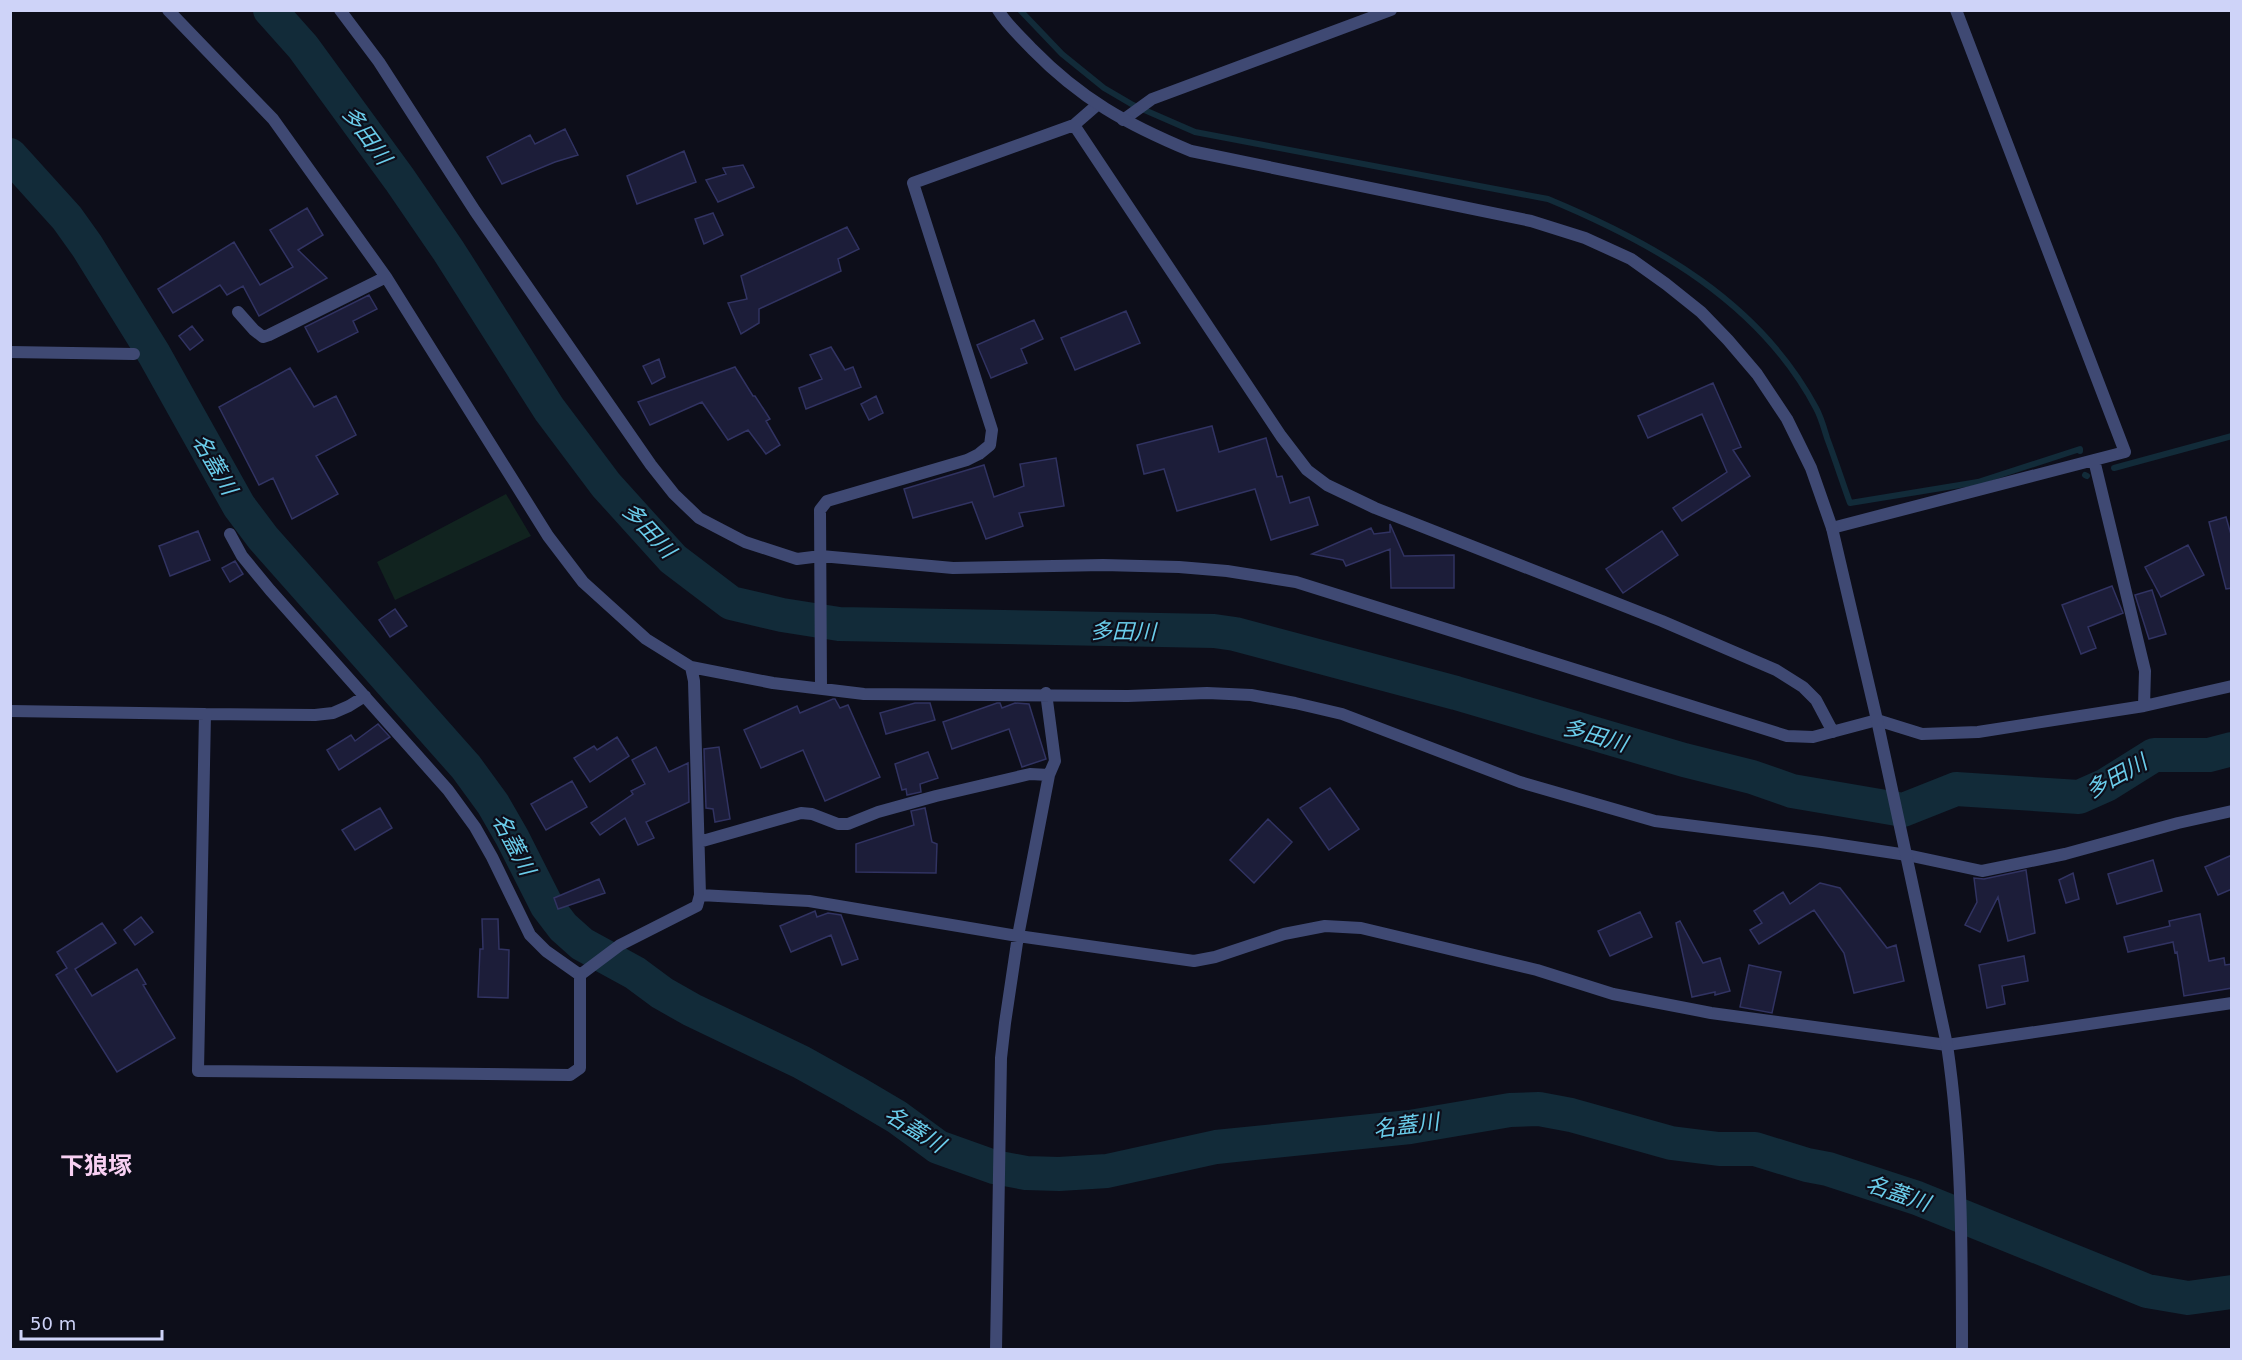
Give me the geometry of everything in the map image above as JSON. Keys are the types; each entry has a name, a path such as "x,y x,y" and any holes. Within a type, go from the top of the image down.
{"street":[{"path":"168,10 273,119 386,277 548,536 582,582 646,639 692,667 773,683 864,694 1046,693 1128,696 1207,693 1251,695 1342,714 1520,782 1655,821 1905,849 1982,871 2065,854 2178,823 2232,811"},
{"path":"340,10 379,62 475,211 651,465 674,494 699,518 745,542 796,560 952,568 1103,565 1179,567 1227,570 1296,582 1787,736 1812,737 1877,720 1922,734 1978,732 2144,705 2232,686"},
{"path":"998,10 1005,21 1049,66 1096,105 1133,112 1152,99 1391,10"},
{"path":"1832,528 2125,452 1956,10"},
{"path":"821,689 820,510 827,501 967,460 980,454 990,445 992,430 914,183 1074,125 1096,105"},
{"path":"1133,112 1141,130 1191,151 1531,221 1585,238 1631,259 1701,312 1757,374 1792,429 1811,468 1832,528 1877,720 1947,1045 1952,1082 1962,1245 1962,1350"},
{"path":"1074,125 1281,436 1307,470 1327,485 1375,508 1662,621 1776,670 1803,687 1816,700 1833,732"},
{"path":"238,312 263,337 386,277"},
{"path":"10,352 134,354"},
{"path":"2094,460 2145,671 2144,705"},
{"path":"230,534 242,556 270,590 448,790 475,827 530,934 546,951 584,971"},
{"path":"584,971 620,945 696,906 700,895 692,667"},
{"path":"996,1350 1001,1058 1018,936 1049,776 1055,761 1046,693"},
{"path":"10,711 315,716 333,713 365,696"},
{"path":"205,714 198,1071 570,1075 580,1068 584,971"},
{"path":"699,842 801,813 812,814 838,824 848,824 888,810 1030,774 1049,776"},
{"path":"700,895 809,901 1018,936 1194,961 1215,957 1284,934 1325,926 1360,928 1537,970 1613,994 1711,1013 1947,1045 2232,1003"}],"green space":[{"path":"506,494 531,536 395,600 377,562"}],"building":[{"path":"565,129 578,155 502,184 487,157 530,135 535,144"},
{"path":"684,151 696,182 637,204 627,176"},
{"path":"743,165 754,187 718,202 706,180 726,174 723,168"},
{"path":"307,208 323,235 298,250 327,278 259,316 243,286 227,295 220,285 173,313 158,289 234,242 260,285 293,267 270,230"},
{"path":"713,213 723,235 704,244 695,219"},
{"path":"847,227 859,249 838,259 841,271 759,309 759,323 741,334 728,303 747,299 741,276"},
{"path":"369,295 377,309 353,321 358,332 318,352 305,327"},
{"path":"1126,311 1140,343 1075,370 1061,338"},
{"path":"1034,320 1043,339 1021,349 1027,363 991,378 977,345"},
{"path":"192,326 203,340 190,350 179,336"},
{"path":"831,347 845,370 853,367 861,387 806,409 799,388 822,379 810,355"},
{"path":"659,359 665,377 652,384 643,366"},
{"path":"735,367 770,419 766,421 780,445 766,454 748,430 728,440 702,402 650,425 638,402"},
{"path":"290,368 314,407 336,396 356,435 316,456 338,494 292,519 273,478 259,485 219,407"},
{"path":"1713,383 1741,447 1733,450 1750,476 1682,521 1673,508 1727,472 1702,414 1648,438 1638,416"},
{"path":"876,396 883,413 869,420 861,404"},
{"path":"1212,426 1219,452 1266,438 1277,477 1282,476 1290,503 1309,497 1318,525 1271,540 1255,489 1177,511 1164,469 1144,474 1137,445"},
{"path":"1056,458 1064,506 1019,513 1023,526 986,539 972,502 913,518 904,489 984,465 994,497 1024,486 1020,464"},
{"path":"2226,517 2232,538 2232,588 2226,589 2209,522"},
{"path":"1390,524 1404,556 1454,555 1454,588 1391,588 1390,549 1346,566 1343,560 1312,554 1371,528 1374,534 1390,532"},
{"path":"198,531 210,560 170,576 159,546"},
{"path":"1662,531 1678,555 1623,593 1606,569"},
{"path":"2188,545 2204,575 2161,597 2145,567"},
{"path":"235,561 243,574 230,582 222,568"},
{"path":"2112,586 2123,613 2088,627 2096,648 2081,654 2062,605"},
{"path":"2152,590 2166,634 2149,639 2135,595"},
{"path":"395,609 407,626 390,637 379,620"},
{"path":"833,699 840,708 848,705 880,777 825,801 803,750 761,768 744,730 797,706 800,713"},
{"path":"915,703 930,703 935,720 886,734 880,713"},
{"path":"1000,703 1002,708 1015,703 1029,704 1046,759 1022,767 1009,729 952,749 943,722"},
{"path":"378,724 390,737 339,770 327,750 351,735 355,741"},
{"path":"617,737 629,756 590,782 574,758 594,746 597,750"},
{"path":"656,747 669,772 688,763 689,802 646,822 654,838 638,845 625,818 600,835 591,823 633,794 631,791 645,784 632,760"},
{"path":"719,747 730,819 715,822 713,809 706,808 704,749"},
{"path":"928,752 938,778 920,784 921,792 907,795 906,789 902,790 895,764"},
{"path":"572,781 587,807 546,830 531,804"},
{"path":"1330,788 1359,829 1329,850 1300,808"},
{"path":"380,808 392,828 355,850 342,830"},
{"path":"925,808 932,842 937,844 936,873 856,872 856,844 914,825 911,811"},
{"path":"1268,819 1292,842 1254,883 1230,860"},
{"path":"2232,855 2232,889 2218,895 2205,867"},
{"path":"2153,860 2162,891 2117,904 2108,874"},
{"path":"2026,870 2035,933 2008,941 1998,897 1980,932 1965,925 1977,902 1974,878 1984,879"},
{"path":"2073,873 2079,899 2066,903 2059,880"},
{"path":"599,879 605,893 558,909 554,898"},
{"path":"1820,883 1840,888 1887,948 1896,945 1904,981 1854,993 1844,953 1814,910 1759,944 1750,930 1762,923 1754,911 1783,892 1790,904"},
{"path":"815,911 817,917 828,913 841,915 858,959 842,965 831,935 791,952 780,926"},
{"path":"1640,912 1652,937 1610,956 1598,931"},
{"path":"2200,914 2209,961 2224,958 2225,965 2232,964 2232,988 2184,996 2177,952 2175,953 2173,942 2128,952 2124,937 2170,926 2169,921"},
{"path":"141,917 153,932 135,945 124,930"},
{"path":"482,919 498,919 499,949 509,950 508,998 478,997 480,949 483,949"},
{"path":"1680,921 1703,963 1720,958 1730,991 1692,997 1676,923"},
{"path":"102,923 116,943 75,969 92,996 137,969 146,984 143,985 175,1038 117,1072 56,975 67,968 57,952"},
{"path":"2024,956 2028,981 2002,986 2005,1004 1987,1008 1979,965"},
{"path":"1749,965 1781,972 1772,1013 1740,1007"}],"waterway":[{"name":"多田川","path":"270,10 303,47 400,180 448,250 549,409 606,485 673,559 731,603 782,615 839,624 1214,631 1235,634 1456,693 1684,760 1752,777 1792,791 1903,810 1956,789 2079,797 2106,785 2154,755 2209,755 2232,749"},
{"path":"1020,10 1062,54 1104,88 1133,105 1195,132 1548,199 1627,235 1665,257 1701,280 1735,307 1793,370 1816,408 1850,503 1978,482 2080,449 2080,451"},
{"name":"名蓋川","path":"10,155 67,218 87,246 154,354 239,506 263,538 466,767 493,804 547,906 563,927 582,944 635,973 662,993 692,1010 801,1062 853,1091 897,1117 938,1147 994,1167 1026,1173 1059,1174 1107,1171 1216,1147 1410,1127 1510,1110 1539,1109 1571,1115 1671,1143 1719,1149 1755,1149 1828,1169 1917,1198 2147,1291 2188,1298 2232,1292"},
{"path":"2114,468 2232,436"}],"district":[{"name":"下狼塚","path":"96,1166"}]}
